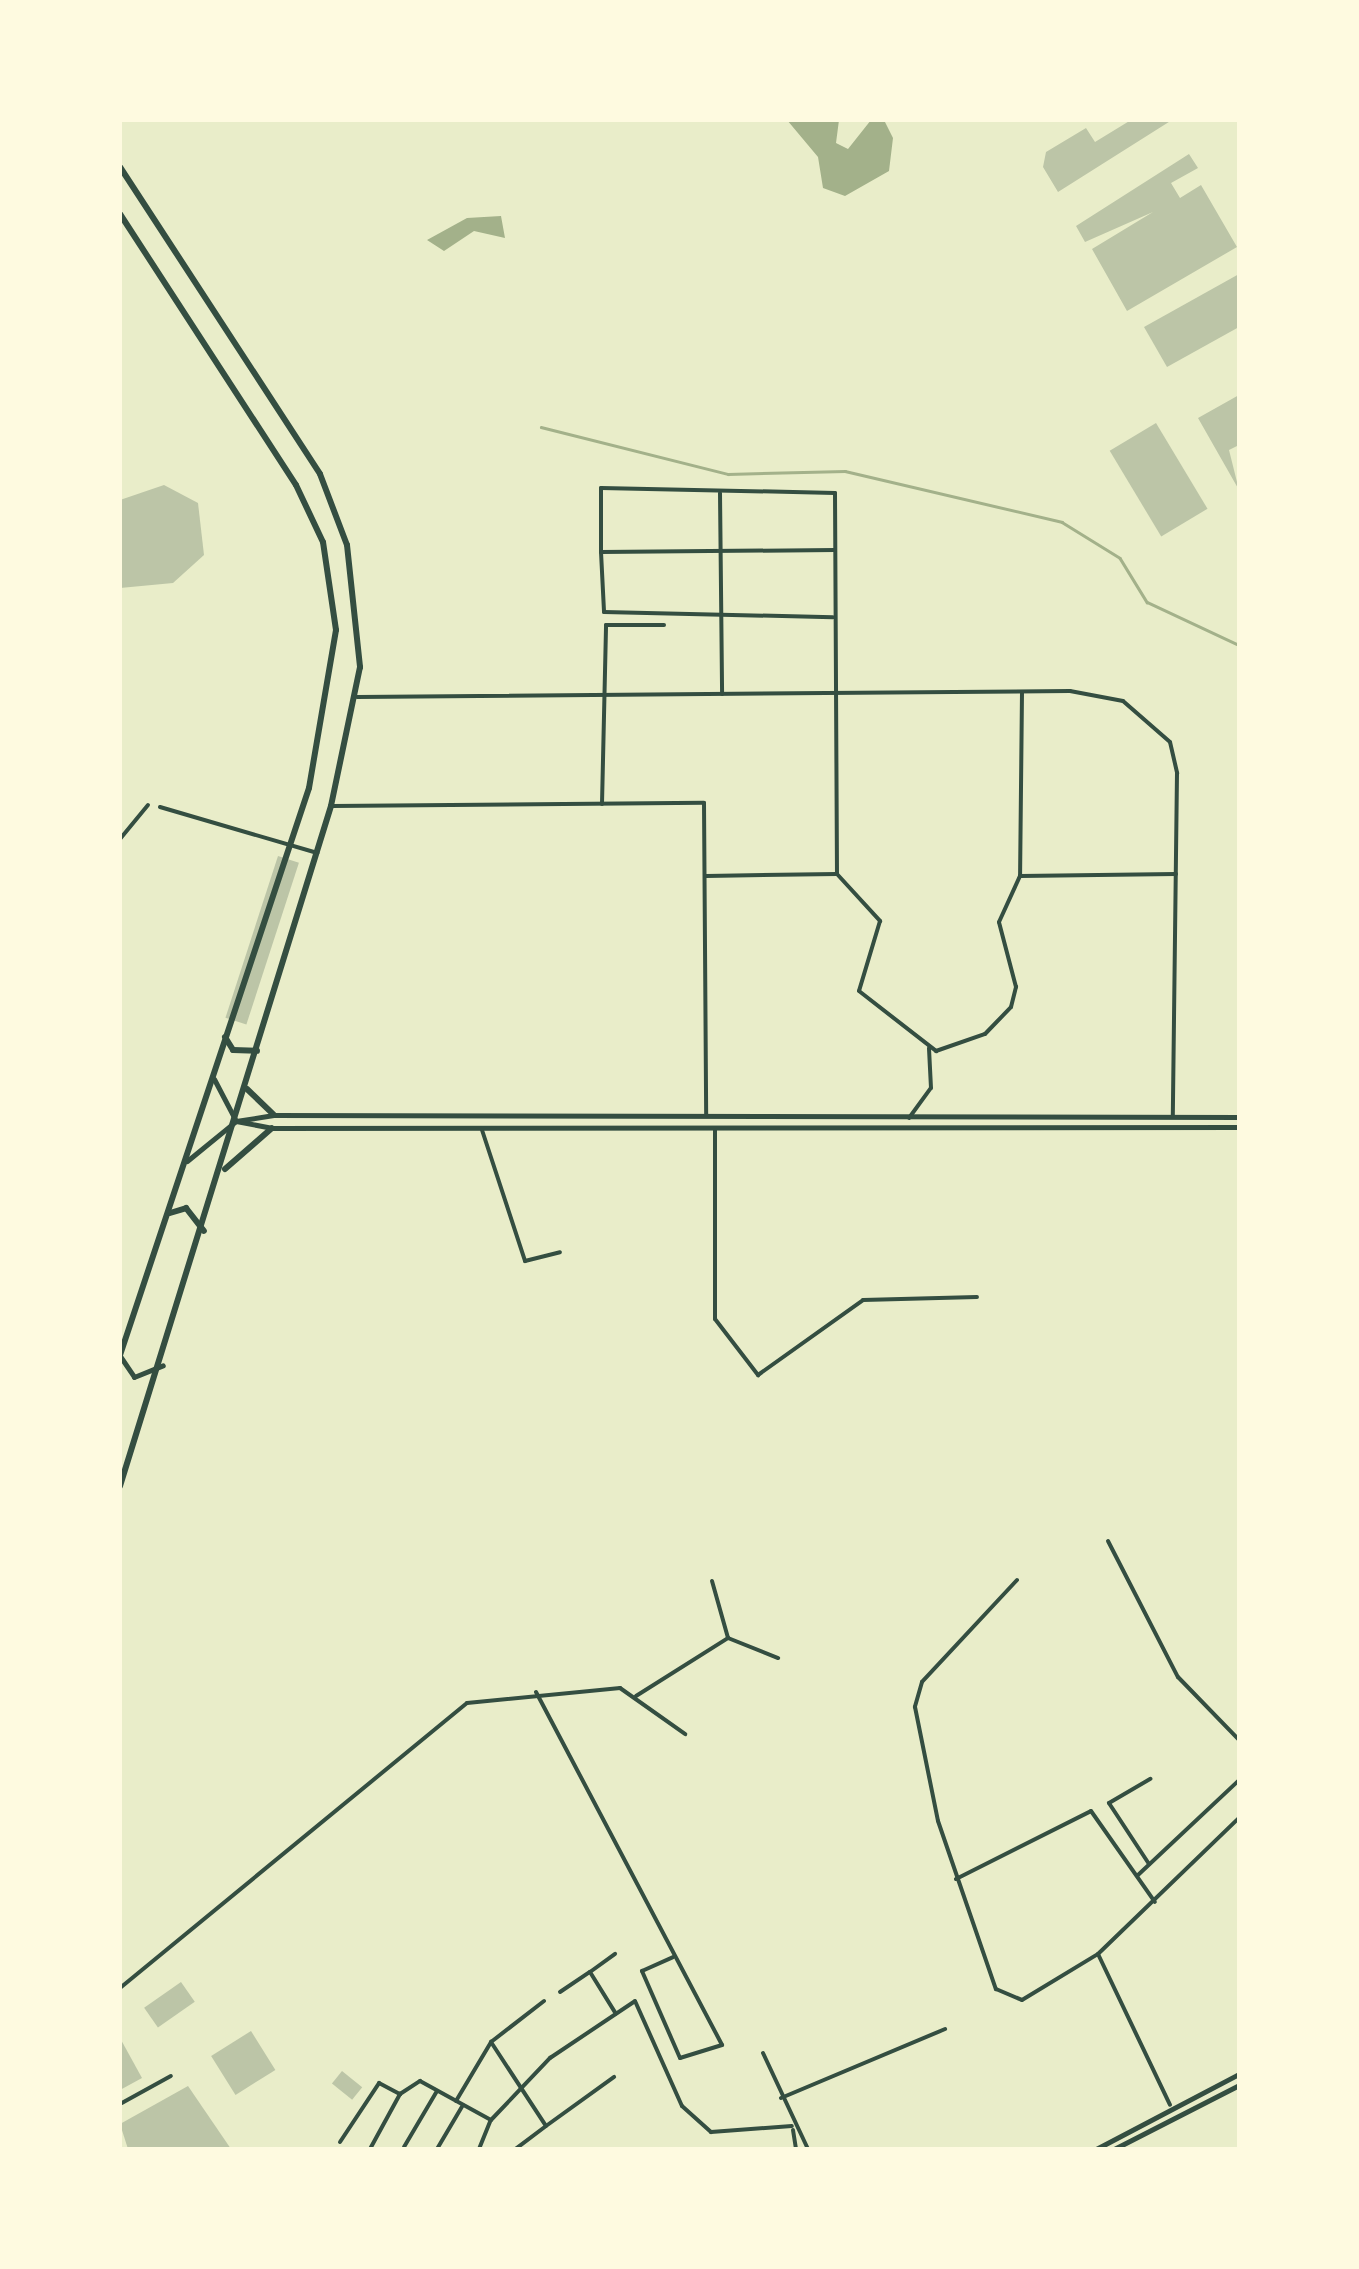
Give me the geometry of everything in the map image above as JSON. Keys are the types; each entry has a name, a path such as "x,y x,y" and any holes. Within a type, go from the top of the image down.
{"highway":[{"path":"120,167 333,501 356,597 357,696 331,806 204,1232 120,1486"},
{"path":"120,214 282,460 322,542 334,668 289,846 120,1355"},
{"path":"224,1036 233,1050 257,1051"},
{"path":"246,1088 274,1115"},
{"path":"219,1179 242,1145 272,1128"},
{"path":"167,1215 186,1208 204,1232"}],"main road":[{"path":"212,1071 236,1122"},
{"path":"179,1174 201,1144 236,1122 274,1115 1239,1117"},
{"path":"236,1122 272,1128 1239,1127"},
{"path":"120,1355 134,1376 163,1365"},
{"path":"1096,2149 1170,2105 1239,2074"},
{"path":"1114,2149 1239,2085"}],"street":[{"path":"834,617 604,612 601,488 835,494 836,874 880,921 859,991 929,1048 965,1045 1010,1007 1016,987 998,922 1020,876 1022,691"},
{"path":"720,491 722,694"},
{"path":"602,552 835,550"},
{"path":"602,804 606,625 664,624"},
{"path":"357,696 1100,692 1157,727 1177,773 1173,1117"},
{"path":"331,806 704,803 706,1116"},
{"path":"120,839 148,805"},
{"path":"160,807 317,853"},
{"path":"706,876 836,874"},
{"path":"1020,876 1176,874"},
{"path":"908,1118 931,1088 929,1048"},
{"path":"481,1127 525,1262 560,1252"},
{"path":"714,1128 715,1319 758,1375 863,1300 977,1297"},
{"path":"1108,1541 1178,1677 1239,1740"},
{"path":"1018,1580 916,1694 956,1879 985,1973 1010,1998 1022,2000 1098,1954 1239,1818"},
{"path":"712,1581 728,1638"},
{"path":"728,1638 778,1658"},
{"path":"636,1696 728,1638"},
{"path":"120,1988 468,1703 536,1692 620,1688 685,1734"},
{"path":"536,1692 722,2045 680,2058 642,1971 673,1957"},
{"path":"1149,1864 1109,1802 1150,1779"},
{"path":"1138,1875 1239,1780"},
{"path":"956,1879 1091,1811 1155,1902"},
{"path":"560,1992 615,1954"},
{"path":"1098,1954 1170,2105"},
{"path":"590,1972 616,2014"},
{"path":"456,2101 491,2042 544,2001"},
{"path":"479,2149 491,2120 520,2089 635,2001 682,2106 711,2132 792,2126"},
{"path":"781,2098 945,2029"},
{"path":"491,2042 546,2126"},
{"path":"764,2053 792,2126 796,2149"},
{"path":"120,2104 170,2076"},
{"path":"516,2149 614,2077"},
{"path":"370,2149 400,2094 420,2082 491,2120"},
{"path":"340,2142 379,2083 400,2094"},
{"path":"404,2147 437,2091"},
{"path":"437,2149 463,2105"},
{"path":"792,2126 808,2149"}],"shaded area":[{"path":"787,120 839,120 836,143 848,149 871,120 884,120 893,138 889,171 845,196 823,188 818,157"},
{"path":"501,216 505,238 474,231 444,251 427,240 467,218"}],"building":[{"path":"1131,120 1172,120 1058,192 1043,167 1046,152 1086,128 1095,142"},
{"path":"1189,154 1198,168 1171,183 1180,198 1201,185 1237,247 1127,311 1092,249 1153,212 1085,242 1076,226"},
{"path":"1239,274 1239,327 1167,367 1144,327"},
{"path":"1239,395 1239,445 1229,450 1239,490 1198,418"},
{"path":"1156,423 1208,509 1161,537 1110,451"},
{"path":"164,485 198,503 204,555 173,583 120,588 120,500"},
{"path":"278,856 299,863 246,1024 225,1018"},
{"path":"181,1982 195,2002 158,2027 144,2008"},
{"path":"251,2031 275,2070 236,2095 211,2056"},
{"path":"120,2038 142,2078 120,2090"},
{"path":"342,2071 362,2087 352,2100 332,2083"},
{"path":"188,2086 231,2149 128,2149 120,2124"}],"waterway":[{"path":"541,427 728,474 845,471 1062,522 1120,558 1147,602 1239,645"}]}
